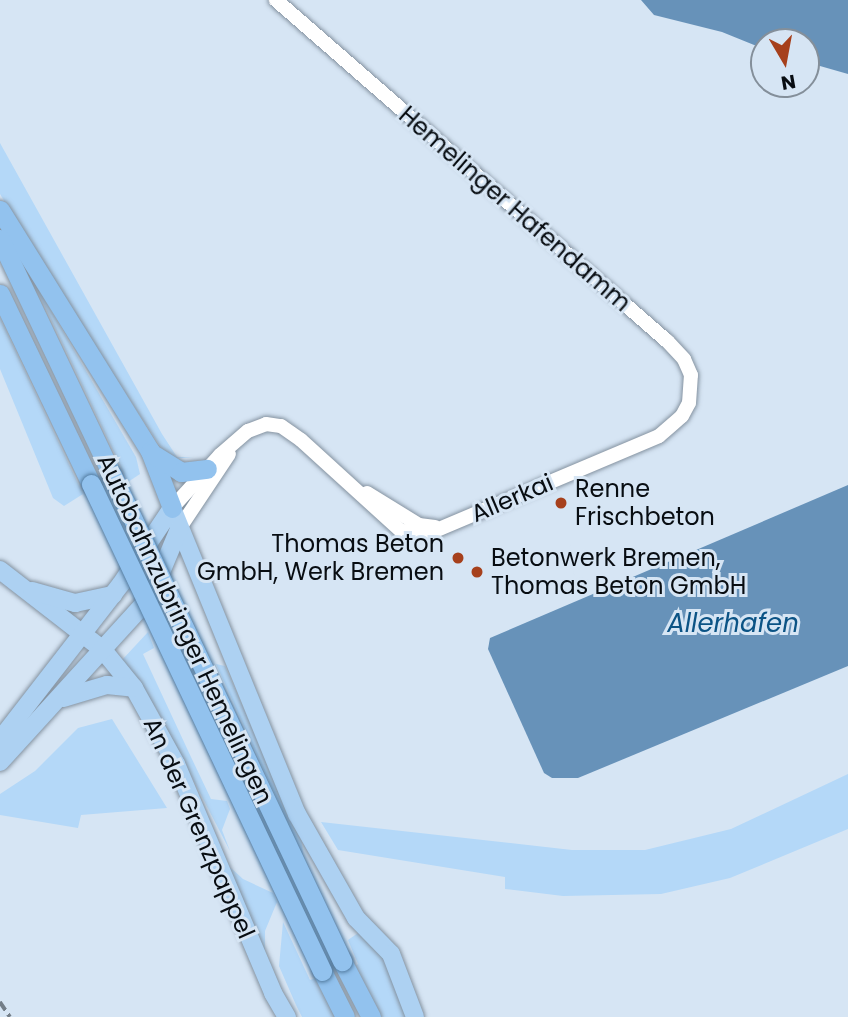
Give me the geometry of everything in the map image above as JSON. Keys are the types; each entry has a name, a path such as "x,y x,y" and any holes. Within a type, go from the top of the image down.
{"highway":[{"path":"0,210 150,452 172,508"},
{"name":"Autobahnzubringer Hemelingen","path":"0,239 371,1017"},
{"name":"Autobahnzubringer Hemelingen","path":"0,294 345,1017"},
{"path":"150,452 181,472 207,469"}],"main road":[{"name":"Autobahnzubringer Hemelingen","path":"172,508 297,814 356,918 391,954 415,1017"},
{"path":"0,740 113,595 172,508"},
{"path":"0,761 151,596 179,529"},
{"name":"An der Grenzpappel","path":"0,570 103,650 134,688 176,764 273,993 287,1017"},
{"path":"19,587 75,603 113,595"},
{"path":"56,702 107,685 134,688"}],"street":[{"name":"Hemelinger Hafendamm","path":"276,0 684,359 691,375 689,403 682,416 659,436"},
{"name":"Allerkai","path":"232,447 257,426 281,426 350,483 419,530 443,528 659,436"},
{"path":"172,508 207,469 232,447"},
{"path":"179,529 232,447"}],"shaded area":[{"path":"0,143 162,434 177,457 193,457 172,459 160,446 46,270 0,194"},
{"path":"29,273 136,457 140,474 128,482"},
{"path":"0,318 83,494 64,506 53,498 0,369"},
{"path":"148,632 154,648 143,654 211,799 227,801 230,809 222,830 230,851 156,708 122,660"},
{"path":"216,664 225,666 302,842 303,856"},
{"path":"112,719 167,808 81,815 78,828 0,815 0,794 35,771 78,728"},
{"path":"848,774 848,829 730,878 661,894 563,896 505,889 505,877 338,850 321,822 572,850 645,850 731,829"},
{"path":"221,859 243,879 273,893 277,902 265,931 265,959"},
{"path":"283,922 310,980 316,978 335,1017 302,1017 279,966"},
{"path":"358,933 385,958 409,1017 380,1017 355,966 358,964 348,940"}],"water":[{"path":"641,0 848,0 848,74 820,66 820,28 750,28 750,43 722,32 654,15"},
{"name":"Allerhafen","path":"848,485 848,666 578,778 552,778 544,773 488,649 490,638"}],"railway":[{"path":"0,1002 10,1017"}],"place":[{"name":"Renne Frischbeton","path":"561,503"},
{"name":"Thomas Beton GmbH, Werk Bremen","path":"458,558"},
{"name":"Betonwerk Bremen, Thomas Beton GmbH","path":"477,572"}]}
